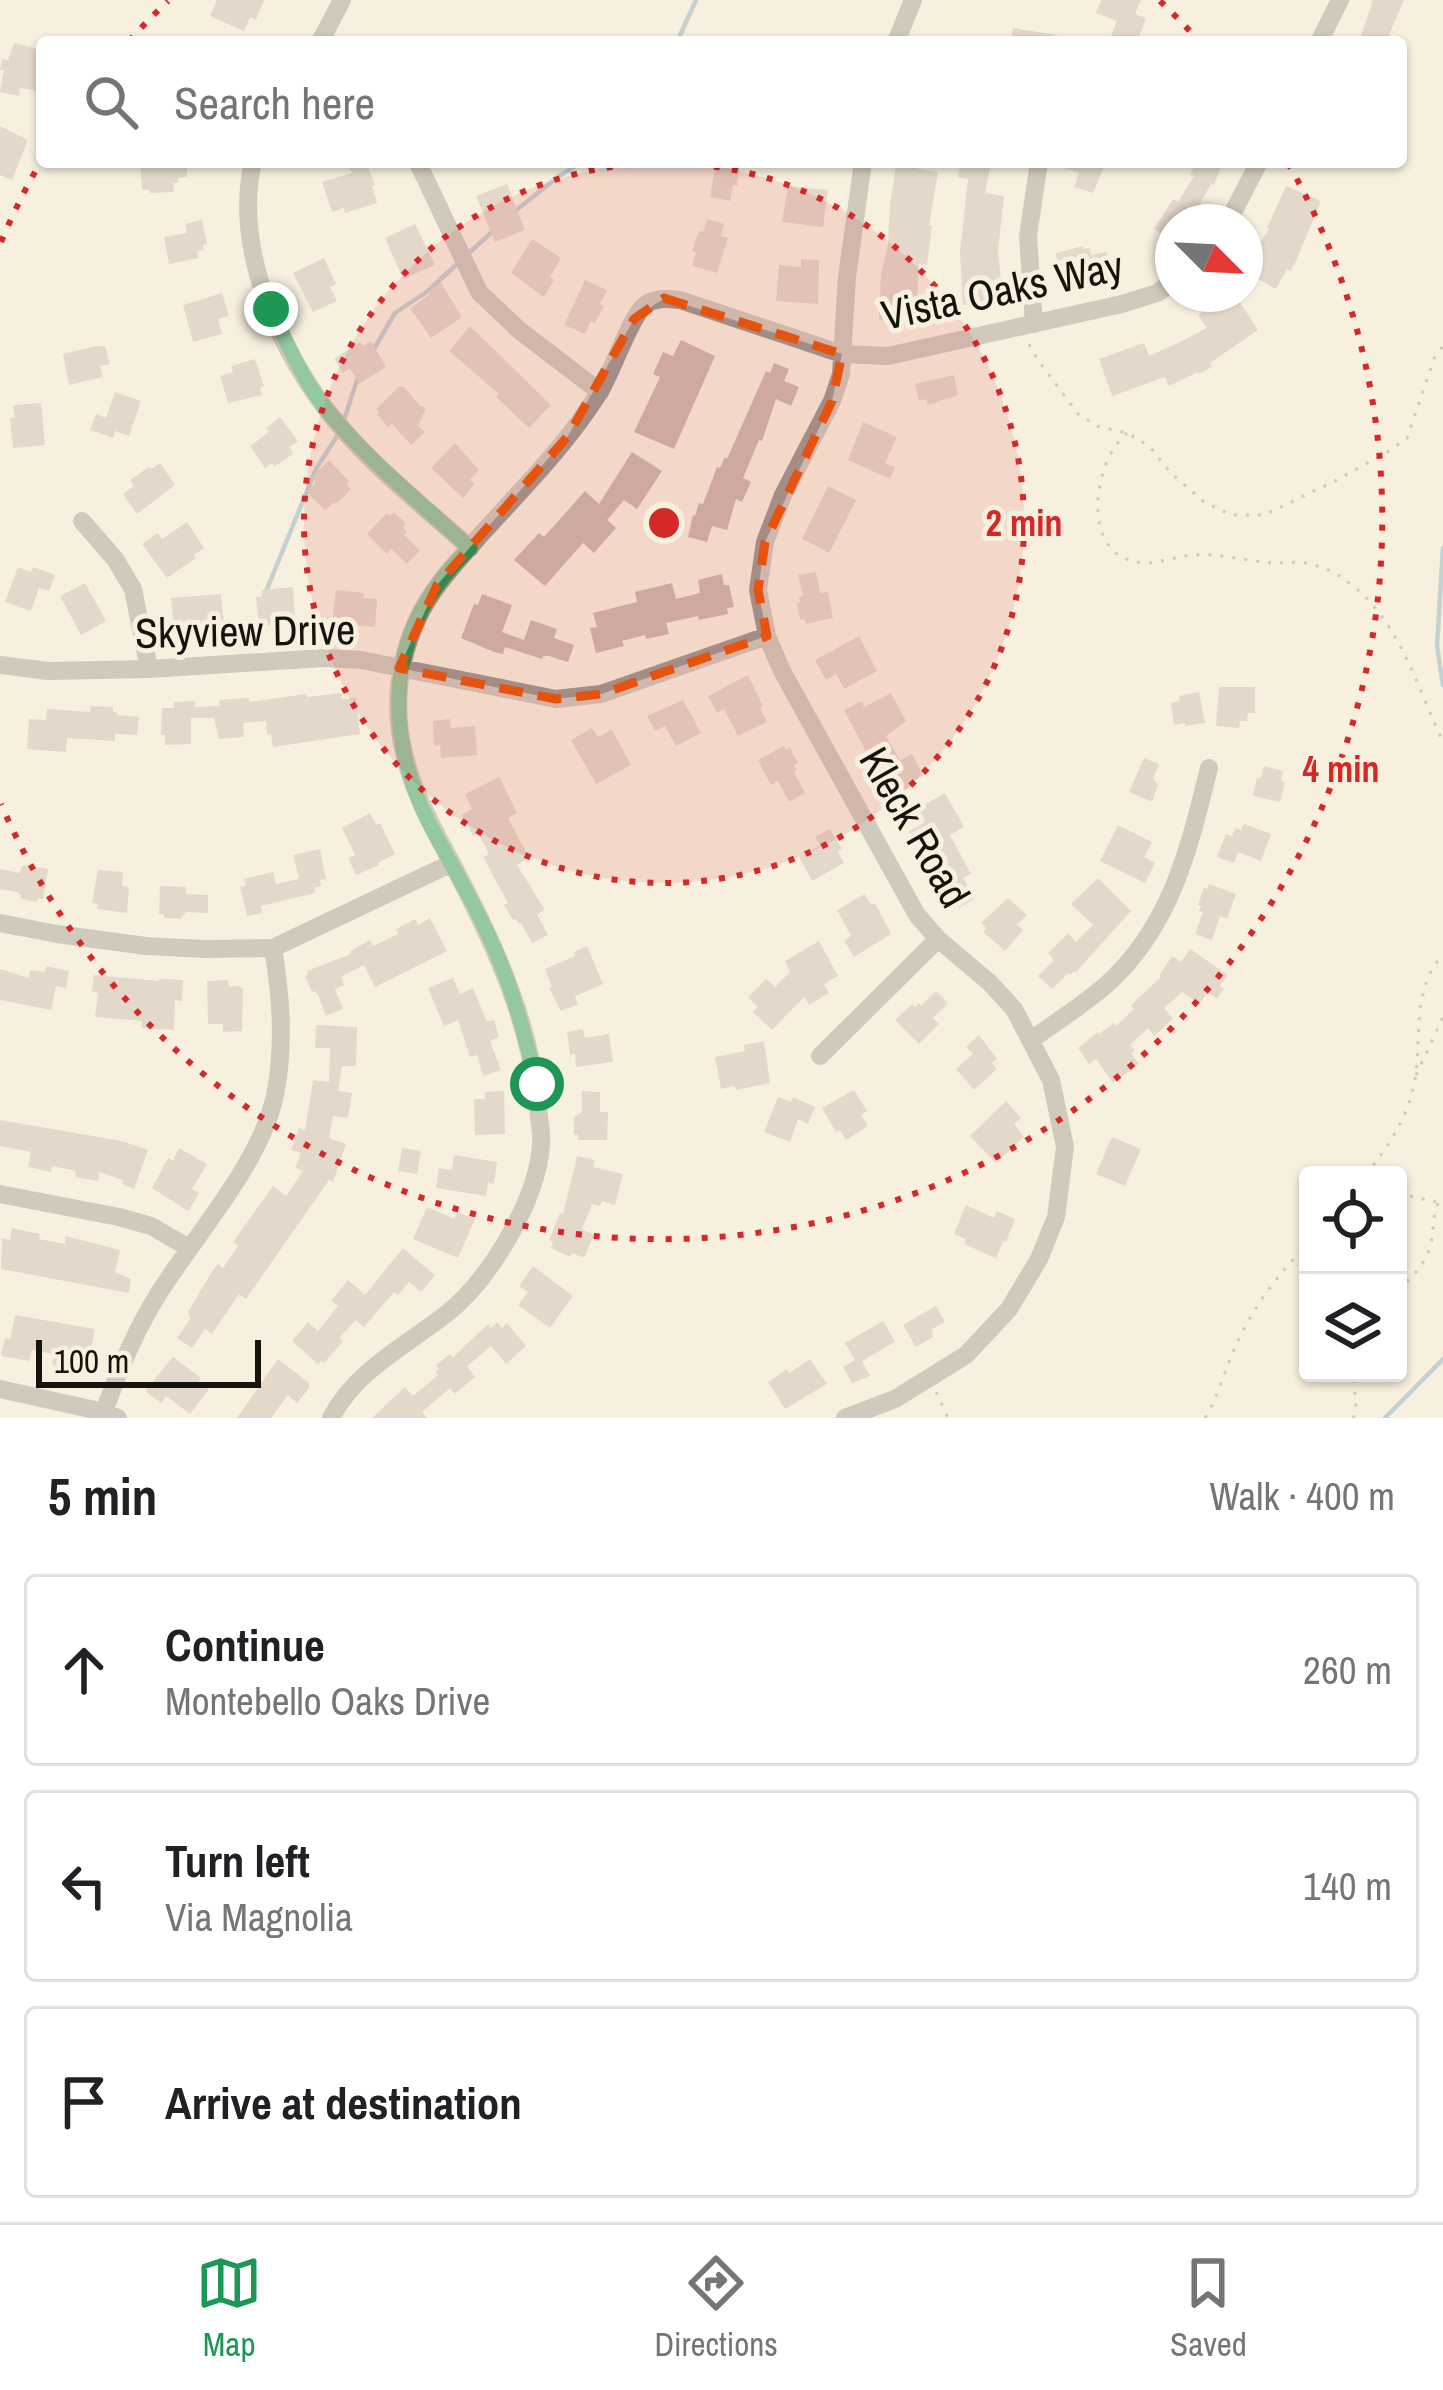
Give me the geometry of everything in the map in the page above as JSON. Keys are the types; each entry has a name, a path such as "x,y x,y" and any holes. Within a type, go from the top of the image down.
{"street":[{"path":"323,36 342,0"},
{"path":"898,36 913,0"},
{"path":"1322,36 1340,0"},
{"path":"252,168 246,190 253,260 291,352 323,405 352,439 470,548"},
{"path":"331,1418 369,1370 450,1312 493,1264 526,1204 541,1145 537,1084 519,1012 490,937 414,788 402,749 399,668 417,620 437,585 568,436 600,392 519,330 479,292 420,168"},
{"name":"Kleck Road","path":"845,1418 895,1399 966,1355 1009,1309 1039,1259 1056,1216 1066,1147 1051,1080 1014,1009 917,915 766,636 758,590 766,542 783,495 841,374 847,277 862,168"},
{"path":"1028,325 1028,236 1038,168"},
{"path":"1237,204 1256,168"},
{"name":"Vista Oaks Way","path":"600,392 634,319 646,304 664,298 842,354 888,356 1155,293"},
{"path":"82,521 133,589 149,669"},
{"name":"Skyview Drive","path":"0,665 48,671 149,669 324,658 556,699 601,694 766,636"},
{"path":"1030,1040 1109,982 1142,946 1168,906 1189,852 1209,768"},
{"path":"0,923 146,946 273,948 452,862"},
{"path":"820,1056 938,939"},
{"path":"0,1389 108,1416 133,1336 261,1137 274,1098 282,1020 273,948"},
{"path":"0,1194 119,1216 151,1226 189,1248"}],"path":[{"path":"1028,325 1037,360 1078,414 1149,446 1169,472 1204,502 1231,515 1264,514 1333,482 1407,438 1435,356 1443,346"},
{"path":"1127,433 1114,447 1099,485 1097,523 1112,548 1128,559 1147,563 1193,555 1306,562 1334,573 1372,604 1390,628 1443,742"},
{"path":"1415,1077 1419,1013 1430,970 1443,954"},
{"path":"1373,1166 1398,1133 1415,1077 1443,1017"},
{"path":"1407,1196 1438,1202"},
{"path":"1407,1280 1423,1262 1443,1196"},
{"path":"1205,1418 1242,1332 1271,1284 1299,1253"},
{"path":"929,1379 947,1418"},
{"path":"1353,1418 1354,1382"}],"highlighted area":[{"path":"664,298 842,354 832,401 765,542 758,590 767,636 601,694 556,699 399,668 437,585 568,436 634,319"}],"building":[{"path":"217,0 264,0 256,20 250,17 244,31 210,16"},
{"path":"1101,0 1141,0 1135,14 1146,18 1139,36 1111,36 1117,21 1096,13"},
{"path":"1373,0 1404,0 1389,36 1361,36"},
{"path":"1013,28 1057,35 1057,36 1012,36"},
{"path":"14,43 36,48 36,91 20,88 19,96 0,92 2,59 8,60"},
{"path":"0,126 28,140 12,180 0,175"},
{"path":"140,168 187,168 187,177 173,183 174,192 142,190"},
{"path":"350,168 368,168 377,203 332,212 322,182 352,173"},
{"path":"715,168 740,168 730,201 710,197"},
{"path":"896,168 938,172 927,265 919,264 916,323 879,320"},
{"path":"960,168 990,168 985,193 1004,196 998,250 1003,303 963,305 960,252 968,179 958,177"},
{"path":"1064,168 1103,168 1093,193 1074,187 1079,173"},
{"path":"1193,168 1221,168 1200,204 1170,204 1173,199 1178,202 1194,176 1190,175"},
{"path":"507,184 525,230 495,242 476,196"},
{"path":"788,186 828,190 823,227 782,222"},
{"path":"1286,186 1321,201 1296,261 1276,289 1263,282 1267,228"},
{"path":"707,219 724,224 721,236 728,238 717,273 692,266 696,252 692,251"},
{"path":"202,220 207,244 197,251 199,258 169,264 164,237 187,233 185,224"},
{"path":"415,224 435,265 403,279 385,238"},
{"path":"532,239 561,258 544,297 511,273"},
{"path":"1090,248 1091,255 1107,252 1111,274 1098,276 1099,281 1060,282 1056,253"},
{"path":"324,258 336,284 330,287 337,301 313,312 293,273"},
{"path":"801,259 819,260 818,304 776,301 779,265 801,267"},
{"path":"585,280 607,290 600,304 604,306 585,334 564,325"},
{"path":"441,283 462,317 431,338 410,308"},
{"path":"222,293 229,316 218,319 222,334 193,342 183,305"},
{"path":"1246,312 1258,330 1199,374 1169,386 1165,377 1112,396 1099,359 1144,343 1149,356 1207,328 1198,315"},
{"path":"470,326 551,405 529,428 496,397 499,394 449,351"},
{"path":"681,340 715,356 674,449 634,432 660,377 653,374 663,352 673,356"},
{"path":"371,341 386,367 359,384 350,368 343,373 334,359 360,342 363,346"},
{"path":"105,346 110,364 100,366 103,377 69,385 63,354"},
{"path":"255,359 264,386 260,387 262,395 228,403 220,376 233,372 231,366"},
{"path":"774,363 789,369 784,381 799,387 791,406 776,399 743,478 751,482 742,502 736,499 727,530 712,526 707,542 688,537 693,515 699,503 703,504 717,467 727,459 766,371 770,373"},
{"path":"954,375 958,395 928,405 926,399 919,401 915,384"},
{"path":"399,387 426,408 418,426 425,432 411,445 377,414 376,409"},
{"path":"115,392 141,401 129,436 115,431 113,438 90,430 96,414 106,418"},
{"path":"41,403 45,445 13,448 13,405"},
{"path":"280,417 298,441 289,447 293,454 265,468 250,446"},
{"path":"863,422 897,437 885,463 895,467 890,479 848,460"},
{"path":"455,443 479,470 463,498 431,468"},
{"path":"632,452 662,471 637,509 624,500 607,520 616,528 594,553 583,543 545,586 514,560 539,533 544,537 585,491 599,504"},
{"path":"329,460 351,489 325,510 306,492 316,482 312,477"},
{"path":"160,463 175,485 137,514 123,494 134,486 130,480"},
{"path":"828,486 856,500 829,553 802,539"},
{"path":"394,512 406,524 404,535 420,551 407,564 391,549 387,554 367,534 387,513"},
{"path":"187,522 204,548 167,578 142,544 158,533 162,539"},
{"path":"18,567 55,575 49,591 39,588 31,611 5,602"},
{"path":"816,572 820,593 828,592 833,618 806,624 805,619 800,620 797,603 803,596 798,575"},
{"path":"722,574 734,607 727,608 728,614 666,623 669,634 646,639 645,635 596,653 590,628 597,627 593,613 637,602 635,592 672,583 676,599 700,593 698,580"},
{"path":"85,583 106,621 81,635 60,596"},
{"path":"293,587 295,618 259,626 256,597 262,597 262,590"},
{"path":"336,590 377,599 375,627 332,622"},
{"path":"221,594 224,627 183,633 183,626 174,627 171,598"},
{"path":"482,594 512,605 502,632 524,640 531,620 557,629 554,638 574,645 568,662 505,647 503,654 494,652 461,638"},
{"path":"859,636 877,671 844,689 836,674 826,680 815,660"},
{"path":"748,675 767,722 738,736 724,709 717,713 708,696"},
{"path":"1219,687 1255,687 1255,713 1248,713 1239,728 1216,726"},
{"path":"1199,692 1205,723 1174,725 1171,703"},
{"path":"342,693 342,699 356,698 360,734 273,747 266,721 243,723 244,737 219,739 214,718 191,718 191,744 165,745 165,735 161,735 162,708 174,708 174,702 220,706 219,700 249,698 249,702"},
{"path":"891,693 906,721 886,736 900,760 912,754 923,776 896,795 892,788 887,791 844,710 862,701 864,707"},
{"path":"683,700 701,733 676,746 665,726 655,731 647,716"},
{"path":"91,706 113,707 117,715 139,717 137,735 115,734 115,741 67,738 66,752 27,749 29,719 46,720 47,709 90,712"},
{"path":"450,719 451,728 475,726 477,755 441,758 440,745 434,746 433,721"},
{"path":"592,728 598,737 612,730 631,765 596,784 571,740"},
{"path":"784,746 798,763 794,772 805,793 789,802 778,781 771,785 758,760"},
{"path":"1144,758 1159,764 1152,802 1129,792"},
{"path":"1264,766 1283,771 1280,802 1253,796"},
{"path":"499,777 517,813 508,818 529,858 517,865 545,910 537,914 548,935 532,943 504,905 508,903 483,857 489,854 462,815 472,809 465,794"},
{"path":"945,793 964,827 950,835 971,874 963,878 975,899 958,908 909,831 919,826 911,812"},
{"path":"370,813 395,854 356,875 348,858 355,855 342,828"},
{"path":"1244,824 1271,834 1261,861 1238,852 1234,863 1217,857 1226,834 1232,836"},
{"path":"1118,825 1152,842 1144,857 1155,863 1145,883 1100,861"},
{"path":"830,829 844,863 812,881 799,857 820,845 815,837"},
{"path":"320,849 326,879 320,880 315,893 261,906 262,913 247,916 240,887 246,886 244,879 273,872 276,884 299,879 293,855"},
{"path":"22,865 48,869 43,899 21,899 17,892 0,889 0,869 20,873"},
{"path":"98,870 123,872 122,886 129,887 127,913 97,909 98,904 92,903"},
{"path":"1098,878 1131,911 1076,972 1068,973 1052,989 1038,976 1054,960 1048,953 1068,933 1076,942 1093,925 1071,904"},
{"path":"1209,884 1236,894 1227,919 1220,916 1212,940 1195,934 1203,912 1198,905"},
{"path":"160,886 186,887 186,894 208,895 208,913 164,918 159,914"},
{"path":"865,894 891,934 854,957 844,940 851,936 837,910"},
{"path":"1008,898 1027,915 1017,925 1023,930 1005,951 983,932 986,928 981,923"},
{"path":"430,918 447,951 375,987 364,965 341,977 344,985 335,989 343,1009 326,1016 305,976 307,971 351,954 370,940 373,946 398,934 396,929 415,919 418,925"},
{"path":"819,941 838,976 824,984 829,993 809,1005 804,997 772,1030 753,1012 758,1007 748,997 766,979 775,987 790,972 785,961"},
{"path":"587,946 603,984 575,996 578,1004 561,1011 545,969"},
{"path":"1190,949 1228,975 1220,986 1224,989 1217,999 1208,992 1199,1004 1182,992 1164,1008 1173,1019 1154,1036 1148,1028 1130,1045 1139,1064 1113,1083 1096,1059 1089,1064 1078,1048 1098,1032 1116,1026 1161,977 1172,956 1181,962"},
{"path":"46,966 69,971 66,988 56,986 51,1010 0,1000 0,969 29,978 30,970 45,972"},
{"path":"94,975 183,980 182,1001 175,1000 174,1030 142,1028 142,1021 95,1017"},
{"path":"453,978 460,994 473,988 487,1022 494,1020 499,1037 490,1041 501,1070 483,1076 477,1055 470,1057 458,1020 444,1026 428,988"},
{"path":"228,980 229,987 243,989 242,1031 223,1032 223,1024 208,1024 207,981"},
{"path":"936,991 948,1003 933,1018 939,1024 919,1044 895,1020"},
{"path":"316,1025 357,1027 356,1066 342,1066 338,1091 352,1093 348,1118 333,1116 329,1138 346,1144 333,1182 329,1180 246,1299 239,1294 212,1334 205,1329 192,1348 177,1338 211,1273 218,1264 223,1268 238,1246 233,1242 273,1186 286,1196 303,1171 295,1168 301,1153 291,1150 299,1128 305,1130 313,1080 329,1082 330,1048 315,1048"},
{"path":"583,1029 585,1038 609,1034 613,1062 576,1067 567,1032"},
{"path":"979,1035 997,1059 992,1063 997,1069 974,1090 956,1069 973,1054 966,1047"},
{"path":"764,1041 770,1083 721,1089 715,1057 745,1051 744,1045"},
{"path":"854,1090 867,1111 861,1115 868,1126 846,1140 822,1108"},
{"path":"504,1091 505,1134 475,1135 474,1099 485,1099 485,1092"},
{"path":"582,1091 600,1092 600,1112 608,1112 607,1140 578,1140 574,1135 574,1117 582,1112"},
{"path":"778,1097 791,1102 793,1097 815,1107 808,1124 798,1119 790,1142 764,1132"},
{"path":"1006,1101 1021,1118 1014,1124 1024,1137 996,1163 970,1136"},
{"path":"0,1120 122,1141 148,1150 134,1189 99,1172 98,1181 52,1166 51,1172 28,1167 31,1152 0,1146"},
{"path":"1112,1137 1141,1149 1125,1186 1096,1174"},
{"path":"179,1148 207,1164 192,1189 199,1193 188,1211 152,1188"},
{"path":"402,1148 421,1151 417,1174 398,1171"},
{"path":"454,1155 497,1162 494,1184 488,1183 486,1196 436,1188 439,1168 452,1170"},
{"path":"577,1156 595,1160 593,1167 623,1174 615,1205 592,1204 582,1229 594,1235 584,1258 551,1248 549,1240 563,1214"},
{"path":"966,1205 994,1218 997,1211 1015,1219 996,1258 964,1244 966,1239 954,1234"},
{"path":"427,1207 455,1219 457,1212 475,1219 458,1258 413,1239"},
{"path":"12,1228 40,1234 39,1239 65,1244 66,1236 120,1250 115,1272 131,1279 129,1293 1,1269 2,1238 10,1240"},
{"path":"403,1248 435,1275 421,1292 409,1282 398,1295 394,1292 364,1327 356,1320 324,1363 318,1364 292,1341 308,1322 318,1331 338,1306 331,1301 348,1280 365,1295"},
{"path":"533,1266 573,1296 550,1328 518,1305 528,1292 519,1286"},
{"path":"936,1306 945,1322 916,1347 903,1325"},
{"path":"15,1315 95,1329 88,1365 75,1362 74,1369 52,1365 54,1354 32,1350 29,1361 1,1356"},
{"path":"883,1321 895,1342 862,1361 870,1376 852,1383 843,1367 855,1360 845,1343"},
{"path":"497,1322 502,1328 507,1323 526,1346 506,1364 491,1346 467,1366 475,1377 455,1394 450,1388 422,1412 427,1418 372,1418 405,1387 413,1396 438,1375 436,1365"},
{"path":"173,1357 209,1389 190,1414 166,1396 161,1403 145,1391"},
{"path":"278,1359 309,1383 309,1388 297,1403 288,1395 271,1418 237,1418"},
{"path":"810,1359 827,1384 785,1409 768,1382"}],"waterway":[{"path":"680,36 696,0"},
{"path":"514,212 572,168"},
{"path":"470,252 492,232"},
{"path":"374,349 395,313 457,264"},
{"path":"344,420 357,380"},
{"path":"265,594 316,469 337,436"},
{"path":"1443,548 1437,646 1443,685"},
{"path":"1385,1418 1443,1359"}],"route":[{"path":"271,309 323,405 352,439 470,548 437,585 417,620 399,668 402,749 428,820 490,937 519,1012 537,1084"}]}
